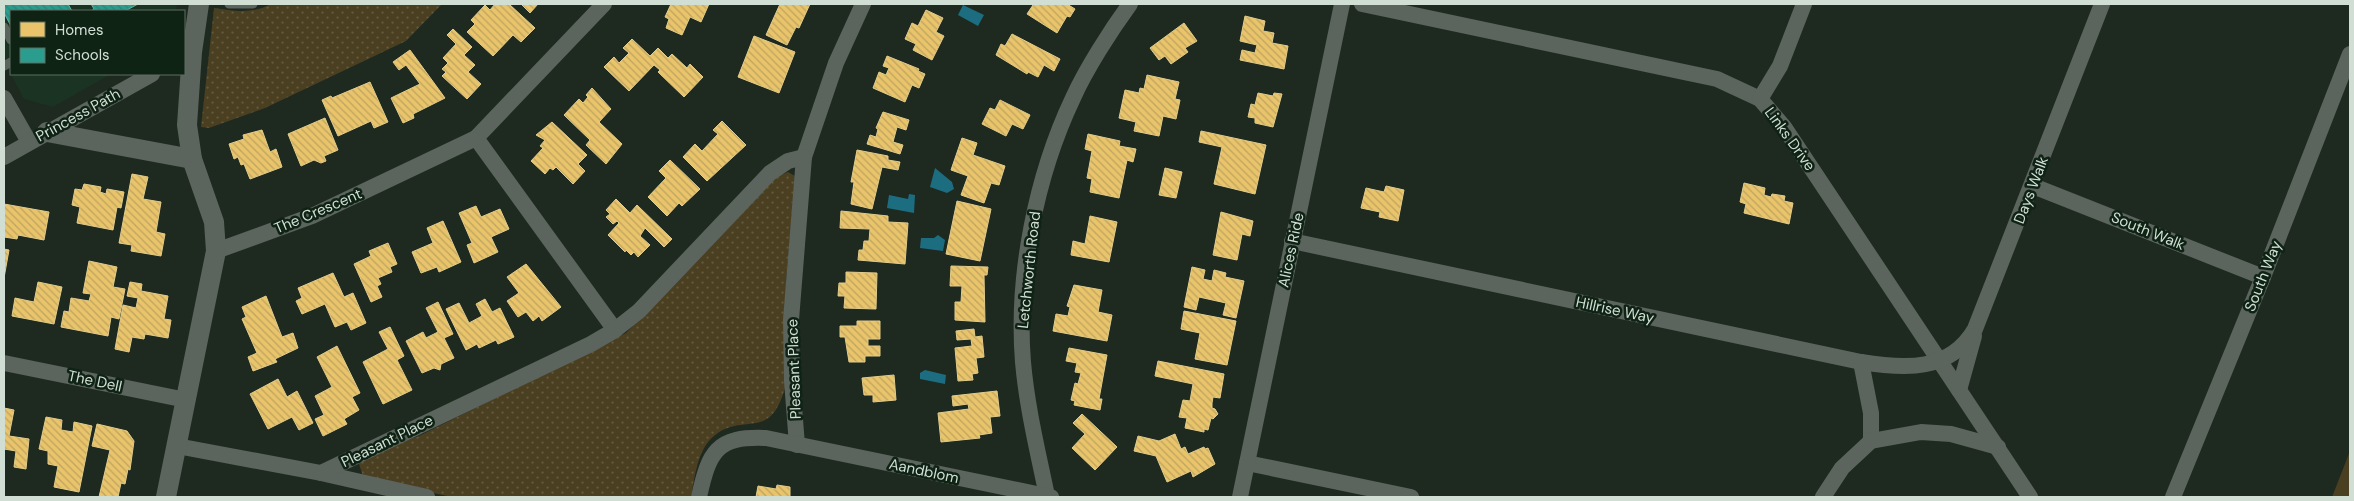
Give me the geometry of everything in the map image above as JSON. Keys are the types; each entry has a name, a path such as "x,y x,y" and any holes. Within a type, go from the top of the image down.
{"street":[{"path":"166,497 216,250 214,222 192,160 187,125 188,54 199,4"},
{"name":"The Crescent","path":"216,250 312,216 476,138 604,4"},
{"name":"Pleasant Place","path":"698,497 706,470 721,445 734,439 746,437 766,438 797,445 792,381 791,320 804,157 836,63 863,4"},
{"name":"Letchworth Road","path":"1049,497 1031,420 1023,362 1023,306 1036,204 1073,97 1130,4"},
{"name":"Alices Ride","path":"1240,497 1342,4"},
{"name":"Links Drive","path":"1362,4 1717,79 1760,99 1784,127 2030,497"},
{"path":"1760,99 1780,66 1804,4"},
{"name":"Days Walk","path":"1938,360 1956,352 1967,344 1975,329 2033,186 2102,4"},
{"name":"South Way","path":"2172,497 2263,277 2350,54"},
{"name":"Princess Path","path":"4,157 150,75"},
{"path":"4,98 28,142"},
{"path":"47,132 192,160"},
{"path":"476,138 615,330"},
{"name":"Pleasant Place","path":"321,473 591,344 615,330 639,311 770,173 788,161 804,157"},
{"name":"South Walk","path":"2033,186 2263,277"},
{"name":"Hillrise Way","path":"1292,241 1862,362 1898,368 1919,366 1938,360"},
{"path":"1959,390 1975,329"},
{"path":"1862,362 1871,413 1872,441"},
{"name":"The Dell","path":"4,363 186,400"},
{"path":"1823,497 1842,468 1872,441 1921,432 1951,434 1998,447"},
{"name":"Aandblom","path":"797,445 1049,497"},
{"name":"Pleasant Place","path":"176,446 321,473 427,497"},
{"path":"1247,462 1411,497"}],"lane":[{"path":"229,4 253,4"},
{"path":"4,27 10,38"}],"shaded area":[{"path":"4,4 177,4 176,10 10,10 10,73 4,62"},
{"path":"271,4 442,4 406,41 265,108 209,128 201,127 214,8 236,11 257,9"},
{"path":"11,75 109,75 53,107 24,99"},
{"path":"788,172 795,176 786,283 786,384 780,402 773,414 765,420 725,429 708,442 700,456 691,497 452,497 367,479 363,476 359,464 369,454 419,436 626,333 776,177"},
{"path":"2350,451 2350,497 2332,497"}],"water":[{"path":"963,5 984,15 978,26 958,15"},
{"path":"935,168 952,182 954,189 947,193 930,187"},
{"path":"909,194 915,195 914,213 887,208 889,195 908,199"},
{"path":"938,235 945,240 943,251 920,248 921,238 934,238"},
{"path":"925,370 946,375 945,384 920,379 920,373"}],"building: Homes":[{"path":"495,4 509,4 535,28 521,42 513,35 493,56 467,32 475,24 471,20 485,5 490,10"},
{"path":"521,4 538,4 530,13"},
{"path":"671,4 709,4 701,22 690,17 682,35 666,28 669,19 665,17"},
{"path":"780,4 810,4 799,28 796,27 787,45 766,35"},
{"path":"1031,4 1067,4 1075,9 1070,17 1067,16 1057,33 1027,14 1033,5"},
{"path":"926,10 943,18 936,32 944,36 932,60 913,50 916,44 905,39 912,23 918,26"},
{"path":"1245,16 1265,21 1263,31 1274,33 1272,43 1288,46 1284,69 1240,60 1242,50 1255,53 1257,45 1240,41"},
{"path":"1184,23 1197,41 1185,48 1188,52 1171,64 1165,56 1159,60 1150,48"},
{"path":"453,29 472,47 464,55 475,65 468,72 481,84 467,99 442,76 446,72 442,69 448,63 443,58 456,44 447,35"},
{"path":"1012,34 1060,59 1054,71 1044,65 1038,77 1028,72 1027,74 996,55 1001,44 1005,46"},
{"path":"754,36 795,52 779,93 738,77"},
{"path":"632,39 650,56 658,48 668,58 672,54 687,68 690,64 703,77 684,97 658,72 660,70 654,65 629,91 604,67 614,57 619,63 629,53 623,48"},
{"path":"410,50 445,98 413,114 414,118 403,123 391,98 420,84 406,65 399,70 393,62"},
{"path":"887,56 919,69 918,71 925,74 919,88 912,85 905,102 873,88 879,72 886,75 889,68 883,66"},
{"path":"1147,75 1179,82 1175,99 1180,100 1176,119 1163,116 1159,136 1134,131 1136,122 1119,118 1125,90 1139,93 1140,88 1144,89"},
{"path":"370,82 388,122 374,128 371,121 338,136 322,100 331,96 332,98"},
{"path":"592,88 611,109 599,122 622,144 606,164 586,145 590,140 564,115 579,99 583,103 588,97 586,95"},
{"path":"1258,93 1273,96 1274,93 1282,94 1273,127 1255,123 1255,118 1248,117 1251,104 1255,105"},
{"path":"1000,100 1030,115 1023,129 1012,124 1006,136 982,124 990,108 995,110"},
{"path":"883,112 909,120 906,130 897,127 893,142 903,145 900,154 867,144 870,135 876,137 878,129 876,128"},
{"path":"325,118 338,150 324,156 326,161 321,163 314,160 301,166 288,134"},
{"path":"722,121 746,145 707,181 683,157 695,144 702,151 718,134 713,130"},
{"path":"552,122 587,155 578,164 585,171 573,184 556,167 553,170 550,168 545,174 531,161 543,148 540,146 545,140 536,135"},
{"path":"262,130 270,152 276,149 282,167 250,179 244,164 241,165 238,157 234,159 229,144 244,139 243,135"},
{"path":"1201,131 1266,145 1255,194 1214,184 1222,147 1199,142"},
{"path":"1088,134 1120,141 1119,146 1136,149 1133,162 1127,160 1119,198 1090,192 1092,179 1087,178 1092,151 1085,149"},
{"path":"962,138 977,143 973,155 1005,166 999,185 991,183 984,203 961,195 968,176 951,170"},
{"path":"857,150 888,156 888,160 900,162 898,170 882,167 872,209 851,204 854,182 851,182"},
{"path":"670,160 700,189 682,206 679,203 667,216 648,197 666,178 659,171"},
{"path":"1165,168 1182,172 1176,198 1159,195"},
{"path":"132,174 148,177 143,199 161,202 156,232 165,234 161,256 131,251 132,245 119,243"},
{"path":"1744,183 1765,188 1764,195 1771,197 1772,194 1785,196 1784,201 1793,203 1789,224 1744,213 1746,204 1740,202"},
{"path":"84,184 101,187 100,192 106,194 107,189 124,192 121,208 117,207 113,230 77,223 80,207 72,205 75,189 82,190"},
{"path":"1386,186 1404,190 1398,221 1379,217 1380,212 1361,208 1366,188 1384,192"},
{"path":"616,199 630,213 637,205 672,239 664,247 645,228 640,236 650,245 638,257 634,252 631,255 626,250 625,252 608,235 619,223 617,221 613,224 606,217 610,214 606,210"},
{"path":"957,201 991,209 980,261 946,254"},
{"path":"4,204 49,212 44,240 18,235 17,239 4,237"},
{"path":"476,206 481,217 500,209 509,229 491,237 498,252 474,263 467,245 472,243 459,213"},
{"path":"841,211 888,216 888,222 908,223 905,264 858,260 859,250 863,250 864,241 869,241 870,229 840,228"},
{"path":"1221,212 1253,221 1250,236 1242,234 1237,260 1213,255"},
{"path":"1090,216 1117,222 1109,262 1071,255 1073,241 1085,244"},
{"path":"443,221 461,262 439,272 437,267 421,273 412,252 433,243 427,228"},
{"path":"388,243 397,264 390,267 392,272 378,278 381,284 377,286 382,297 371,302 354,264 371,256 369,251"},
{"path":"4,249 9,250 4,278"},
{"path":"89,261 117,267 113,287 125,289 119,319 111,317 108,336 61,327 64,311 69,312 71,298 89,301 91,294 83,293"},
{"path":"526,264 561,307 542,321 539,316 533,321 526,312 518,317 507,301 519,293 507,277"},
{"path":"951,266 988,267 987,275 984,275 985,322 955,320 955,302 961,302 962,286 950,286"},
{"path":"1192,267 1205,270 1203,279 1212,281 1214,270 1226,273 1225,277 1244,281 1236,318 1223,315 1226,303 1199,297 1196,310 1184,307"},
{"path":"846,272 877,273 876,309 844,308 845,296 838,296 839,283 846,283"},
{"path":"333,273 344,297 353,293 366,323 351,330 347,322 335,327 325,304 302,314 296,301 302,298 298,288"},
{"path":"38,282 62,287 54,324 12,316 15,298 34,302"},
{"path":"130,282 142,284 141,291 168,296 164,319 171,320 168,338 145,334 144,339 132,337 129,352 115,349 123,305 136,308 138,298 127,296"},
{"path":"1074,285 1102,290 1098,312 1112,315 1107,341 1053,331 1056,314 1068,316 1070,307 1067,306"},
{"path":"266,296 282,337 293,333 298,348 275,359 277,362 253,371 248,357 257,353 242,319 246,317 242,307"},
{"path":"485,299 492,312 500,308 514,337 498,344 496,340 479,348 477,344 466,350 446,309 459,303 469,323 482,316 476,304"},
{"path":"438,302 453,334 444,338 454,358 441,364 440,370 434,368 422,373 406,341 423,332 426,338 438,332 426,308"},
{"path":"1184,311 1236,321 1227,365 1195,359 1200,333 1181,329"},
{"path":"857,321 880,321 880,339 868,339 868,346 880,346 880,356 865,356 865,362 849,362 845,337 840,337 840,326 857,326"},
{"path":"390,327 404,356 397,360 412,390 383,404 363,362 388,349 379,332"},
{"path":"974,329 975,337 982,336 984,357 976,358 978,373 972,374 973,380 958,381 955,348 972,346 971,339 957,340 956,331"},
{"path":"337,346 360,393 352,397 359,410 344,419 347,424 323,436 315,419 324,415 315,396 332,387 317,357"},
{"path":"1069,348 1107,355 1099,399 1102,399 1100,410 1074,405 1075,401 1071,400 1075,383 1078,384 1081,373 1075,372 1077,363 1066,361"},
{"path":"1158,361 1224,374 1220,398 1213,397 1212,403 1212,408 1218,414 1213,419 1211,418 1208,430 1204,429 1204,432 1185,428 1187,418 1179,417 1183,400 1190,401 1193,384 1155,376"},
{"path":"894,375 896,400 873,402 873,395 864,395 862,378"},
{"path":"278,379 287,397 297,391 313,423 299,430 292,417 268,429 250,394"},
{"path":"997,391 1000,416 990,417 992,433 979,435 980,438 941,442 938,413 969,409 968,404 953,406 952,396"},
{"path":"4,408 14,410 9,436 29,439 26,469 14,467 16,451 4,449"},
{"path":"1082,414 1117,447 1095,470 1072,448 1085,434 1073,423"},
{"path":"46,417 62,420 61,430 73,432 74,422 92,426 79,492 54,487 58,466 48,464 48,451 39,449"},
{"path":"97,424 127,431 134,441 130,470 128,469 125,484 121,483 118,497 99,497 110,450 92,446"},
{"path":"1175,434 1181,449 1185,447 1188,454 1204,447 1205,449 1208,448 1215,464 1193,477 1191,471 1167,482 1156,456 1134,451 1138,436 1159,441"},
{"path":"777,485 790,487 790,497 756,497 758,486 776,489"}],"building: Schools":[{"path":"4,4 68,4 71,10 10,10 10,24 4,13"},
{"path":"91,4 138,4 127,10 92,10 94,9"}]}
